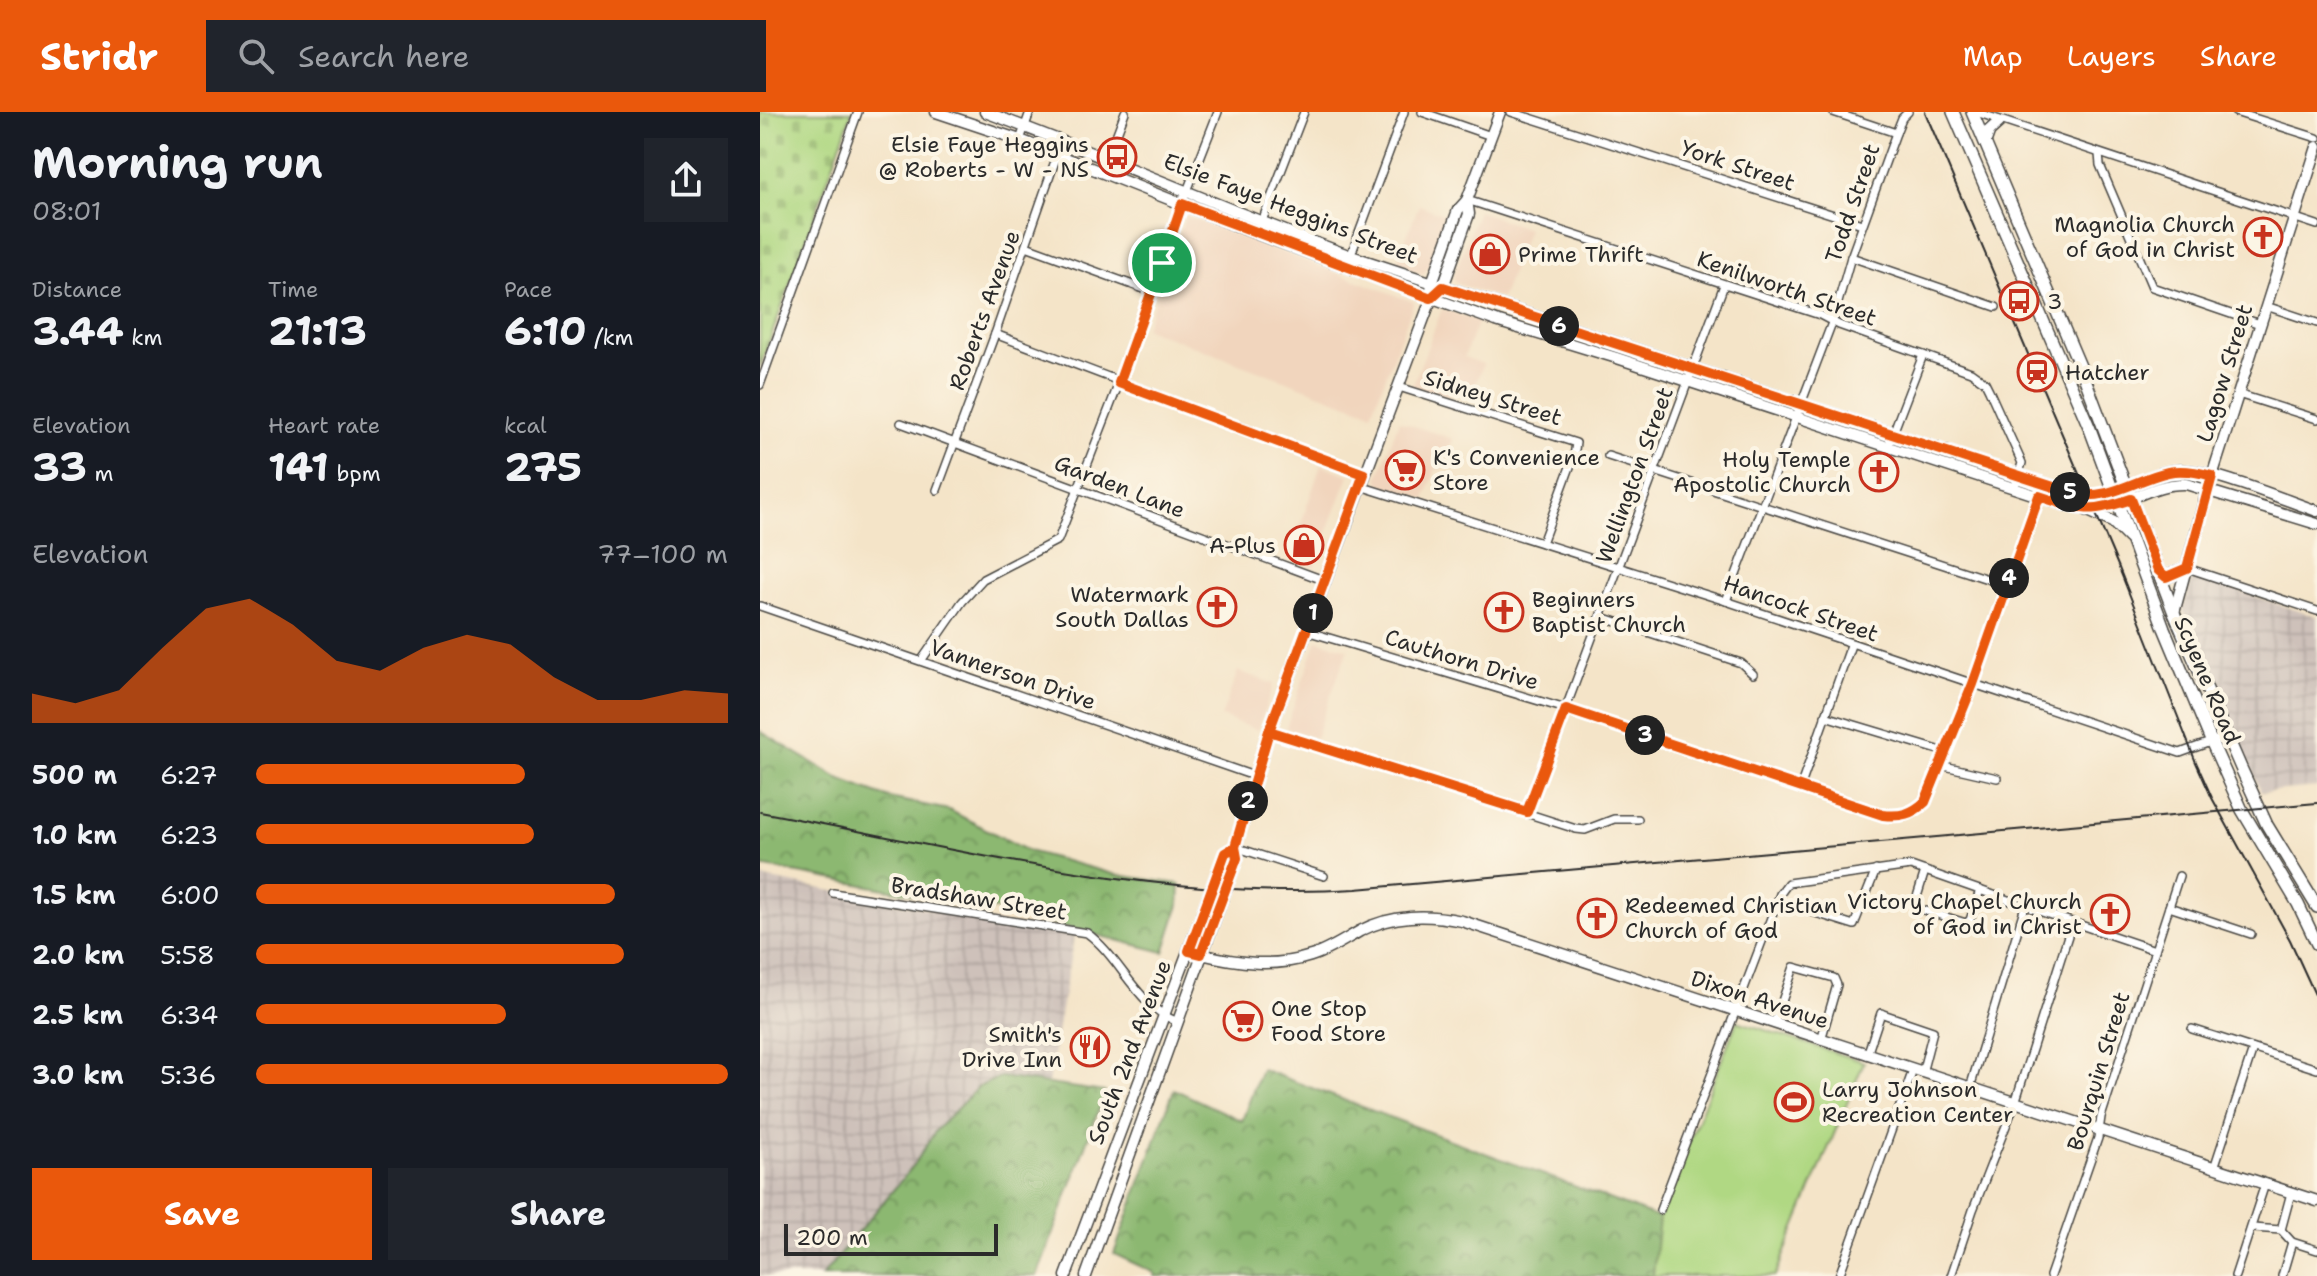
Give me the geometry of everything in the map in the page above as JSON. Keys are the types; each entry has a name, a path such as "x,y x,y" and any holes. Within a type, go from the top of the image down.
{"main road":[{"name":"Elsie Faye Heggins Street","path":"938,112 1020,140 1257,234 1496,321 1888,446 2082,495 2094,496 2114,491 2168,472 2194,472 2317,511"},
{"name":"Elsie Faye Heggins Street","path":"985,112 1351,256 1893,434 2017,481 2039,496 2087,510 2119,503 2169,484 2186,484 2317,524"},
{"name":"South 2nd Avenue","path":"1086,1276 1237,858 1235,847 1269,731 1438,285 1458,210 1467,200 1500,112"},
{"name":"Scyene Road","path":"1955,112 2119,503 2164,628 2212,743 2242,810 2298,904 2317,944"},
{"name":"Scyene Road","path":"1974,112 2127,486 2174,613 2227,736 2267,825 2317,907"},
{"path":"1985,142 1989,131 1999,122"},
{"name":"Lagow Street","path":"2174,613 2208,489 2317,147"},
{"path":"2035,302 2048,316 2060,319"},
{"path":"1496,321 1500,306"},
{"path":"2087,510 2113,522 2131,540"},
{"path":"2158,570 2166,577 2187,568"},
{"name":"South 2nd Avenue","path":"1066,1276 1225,853 1235,847"},
{"name":"Dixon Avenue","path":"1201,954 1235,962 1288,962 1312,956 1382,922 1403,917 1442,917 1489,929 2317,1201"},
{"path":"1073,1256 1091,1263"}],"street":[{"path":"760,385 858,112"},
{"path":"1020,140 1030,112"},
{"path":"1102,173 1125,112"},
{"path":"921,661 972,590 997,571 1058,540 1218,112"},
{"path":"1257,234 1304,112"},
{"path":"1347,267 1404,112"},
{"path":"1422,112 1491,136"},
{"name":"York Street","path":"1511,112 1862,224"},
{"path":"1833,112 1896,133"},
{"name":"Todd Street","path":"1726,601 1833,320 1862,224 1902,118 1908,112"},
{"path":"1974,112 2317,225"},
{"path":"2235,112 2317,138"},
{"name":"Roberts Avenue","path":"937,490 1062,141"},
{"path":"2099,154 2100,165 2152,287 2260,324"},
{"name":"Kenilworth Street","path":"1467,200 1833,320 1839,325 1971,372 1985,382 2022,463 2017,481"},
{"path":"1026,246 1152,292"},
{"path":"1851,257 1996,307"},
{"name":"Wellington Street","path":"1527,812 1724,285"},
{"path":"2266,306 2317,323"},
{"path":"995,334 1364,474"},
{"path":"1888,446 1923,355"},
{"name":"Sidney Street","path":"1399,387 1576,443 1542,543"},
{"path":"2238,394 2317,419"},
{"name":"Garden Lane","path":"901,423 1326,581"},
{"path":"1608,456 2006,585"},
{"name":"Hancock Street","path":"1360,486 1726,601 2180,753 2227,736"},
{"path":"1997,778 1940,765 1973,684 2039,496"},
{"path":"2187,568 2317,611"},
{"name":"Vannerson Drive","path":"760,606 1254,776"},
{"path":"1602,617 1741,663 1753,674"},
{"name":"Cauthorn Drive","path":"1306,631 1566,709 1894,816 1915,811 1925,802 1940,765"},
{"path":"1801,785 1851,645"},
{"path":"1825,716 1945,752"},
{"path":"1269,731 1585,830 1614,819 1638,819"},
{"path":"1235,847 1324,876"},
{"path":"1660,1210 1777,901 1788,883 1911,866 2155,950"},
{"path":"1777,901 1854,925 1876,870"},
{"path":"1925,871 1916,900 1920,909 1966,923 1970,920 1980,890"},
{"name":"Bourquin Street","path":"2050,1276 2100,1131 2101,1117 2179,876"},
{"name":"Bradshaw Street","path":"833,893 1087,933 1102,944 1132,985 1163,1017 1178,1022"},
{"path":"2169,907 2251,934"},
{"path":"1970,1088 2029,908"},
{"path":"1951,1276 2015,1103 2072,923"},
{"name":"Dixon Avenue","path":"1189,951 1201,954"},
{"path":"1774,1024 1794,967 1834,978 1837,985 1821,1040"},
{"path":"1839,1276 1933,1031 1881,1013 1867,1055"},
{"path":"2192,1029 2317,1069"},
{"path":"2214,1168 2253,1049"},
{"path":"2235,1276 2265,1184"},
{"path":"2281,1230 2291,1193"},
{"path":"2253,1228 2281,1230 2292,1242 2317,1250"},
{"path":"2282,1276 2292,1242"}],"shaded area":[{"path":"1419,205 1450,217 1423,274 1396,264"},
{"path":"1478,211 1528,229 1501,299 1456,283 1453,277"},
{"path":"1186,216 1414,302 1372,413 1145,328"},
{"path":"1442,309 1478,321 1464,357 1483,364 1472,394 1452,389 1448,397 1412,387"},
{"path":"1399,421 1453,439 1441,470 1436,469 1425,499 1381,484 1378,478"},
{"path":"1321,465 1349,475 1314,567 1289,558"},
{"path":"2193,576 2317,617 2317,787 2261,792 2183,610"},
{"path":"1317,640 1348,649 1315,738 1286,728"},
{"path":"1238,671 1274,684 1257,730 1221,717"},
{"path":"760,877 1074,937 1048,1083 1000,1077 977,1087 936,1130 914,1165 822,1276 760,1276"}],"green space":[{"path":"760,112 852,112 760,367"},
{"path":"760,731 841,780 889,798 949,810 1028,851 1117,875 1180,884 1179,905 1164,952 994,909 760,866"},
{"path":"1737,1021 1864,1062 1775,1276 1653,1276 1659,1218"},
{"path":"1261,1069 1659,1218 1653,1276 1154,1276 1155,1273 1114,1254 1174,1089 1242,1121"},
{"path":"1000,1077 1105,1092 1037,1276 822,1276 914,1165 936,1130 978,1087"}],"tram line":[{"path":"1925,112 2119,568 2195,760 2212,798 2290,940 2317,999"}],"railway":[{"path":"760,812 1056,869 1206,888 1281,891 1356,889 2317,803"}],"place":[{"name":"Elsie Faye Heggins @ Roberts - W - NS","path":"1117,157"},
{"name":"Magnolia Church of God in Christ","path":"2263,237"},
{"name":"Prime Thrift","path":"1490,254"},
{"name":"3","path":"2019,301"},
{"name":"Hatcher","path":"2037,372"},
{"name":"K's Convenience Store","path":"1405,470"},
{"name":"Holy Temple Apostolic Church","path":"1879,472"},
{"name":"A-Plus","path":"1304,545"},
{"name":"Watermark South Dallas","path":"1217,607"},
{"name":"Beginners Baptist Church","path":"1504,612"},
{"name":"Victory Chapel Church of God in Christ","path":"2110,914"},
{"name":"Redeemed Christian Church of God","path":"1597,918"},
{"name":"One Stop Food Store","path":"1243,1021"},
{"name":"Smith's Drive Inn","path":"1090,1047"},
{"name":"Larry Johnson Recreation Center","path":"1794,1102"}],"route":[{"path":"1162,263 1119,383 1364,474 1269,731 1235,847 1225,853 1189,951 1201,954 1237,858 1235,847 1254,776 1269,731 1527,812 1566,709 1801,785 1883,815 1906,815 1915,811 1925,802 1973,684 2039,496 2084,510 2109,507 2131,499 2158,570 2166,577 2187,568 2212,476 2180,470 2104,495 2075,494 1443,287 1431,298 1182,204 1162,263"}]}
